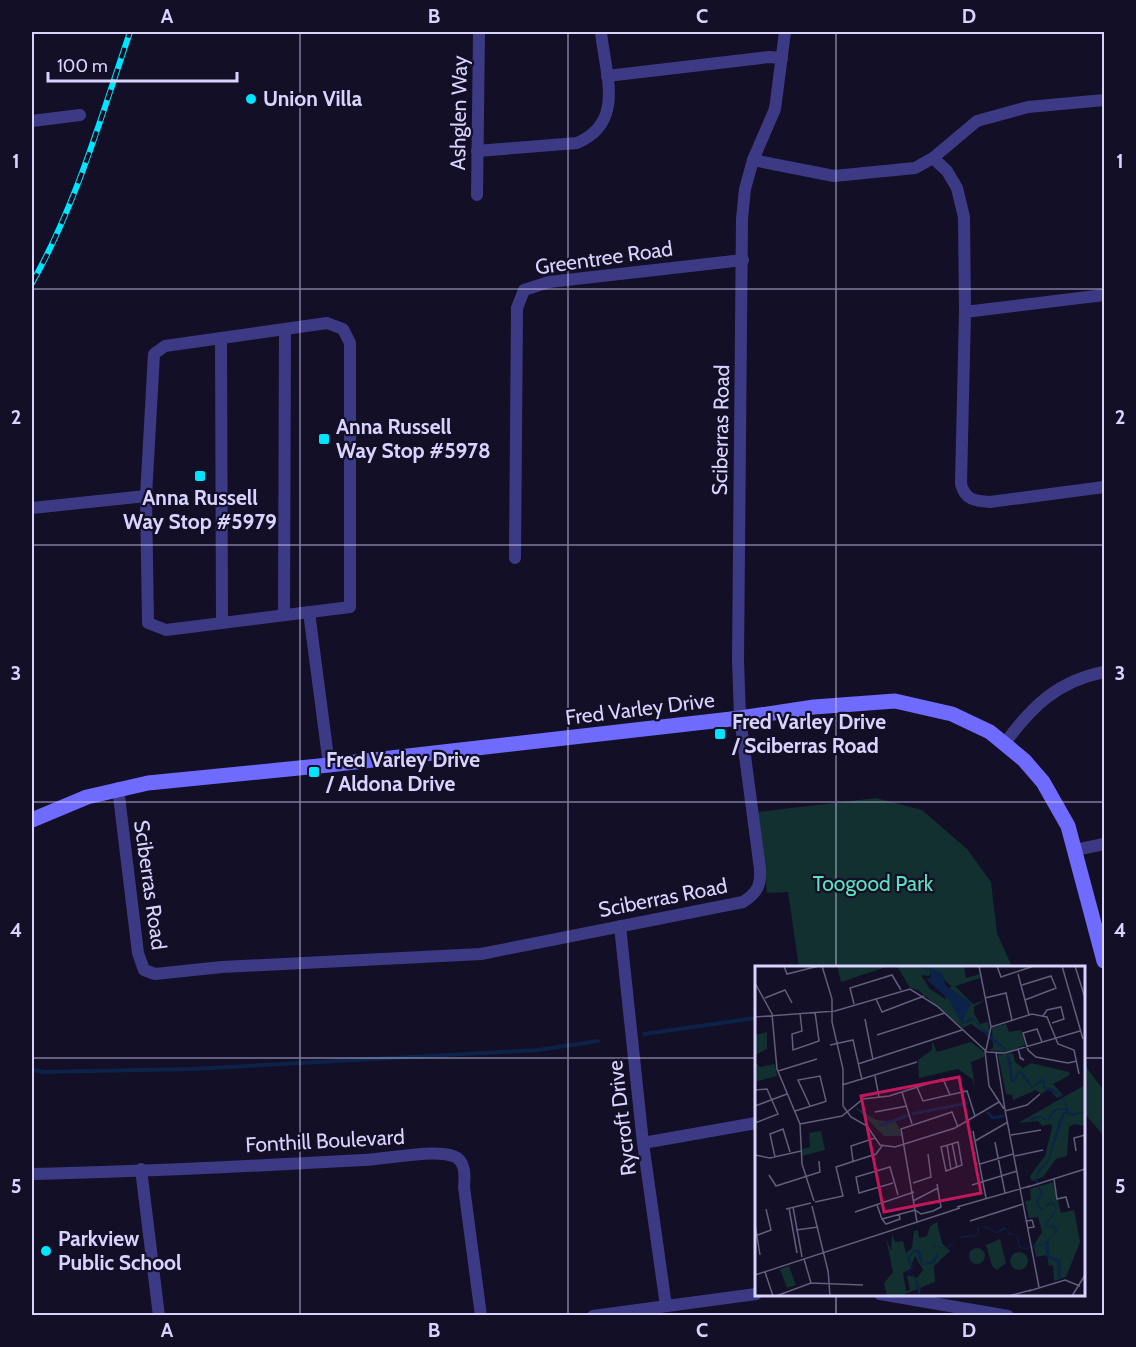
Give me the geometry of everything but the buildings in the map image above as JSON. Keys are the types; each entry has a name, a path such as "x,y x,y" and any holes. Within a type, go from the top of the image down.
{"street":[{"name":"Ashglen Way","path":"477,195 479,32"},
{"path":"477,151 577,143 592,137 602,127 609,113 601,32"},
{"name":"Sciberras Road","path":"118,788 138,953 144,970 155,974 222,967 463,956 509,950 743,902 754,895 761,883 740,718 738,660 745,189 753,160 776,109 785,32"},
{"path":"607,76 769,57 782,58"},
{"path":"753,160 834,176 915,168 933,158 977,121 1028,107 1104,100"},
{"path":"32,121 80,115"},
{"path":"933,158 947,171 962,203 964,217 963,493 972,500 990,502 1104,486"},
{"name":"Greentree Road","path":"515,558 517,308 524,290 549,282 743,260"},
{"path":"965,312 1104,295"},
{"path":"327,323 343,329 350,343 350,607 166,630 148,623 146,496 151,371 154,354 165,346 221,338 327,323"},
{"path":"284,615 285,329"},
{"path":"221,338 222,623"},
{"path":"32,508 146,496"},
{"path":"309,612 329,765"},
{"path":"1005,743 1032,708 1075,680 1104,672"},
{"name":"Fred Varley Drive","path":"32,820 87,797 118,788 740,718 814,707 895,701 952,714 990,732 1024,760 1053,797 1068,826 1104,961"},
{"path":"1075,850 1104,844"},
{"name":"Rycroft Drive","path":"621,926 643,1143 666,1306"},
{"path":"643,1143 755,1123"},
{"name":"Fonthill Boulevard","path":"32,1174 366,1160 437,1152 455,1156 462,1162 465,1174 464,1187 481,1316"},
{"path":"141,1169 159,1316"},
{"path":"593,1316 755,1294"},
{"path":"887,1296 939,1310 1008,1316"}],"green space":[{"name":"Toogood Park","path":"876,798 922,810 967,849 991,882 997,933 1012,966 799,966 788,892 767,893 757,812"},
{"path":"1085,1065 1104,1091 1104,1136 1085,1114"}],"waterway":[{"path":"644,1034 755,1018"},
{"path":"32,1070 44,1072 192,1069 538,1050 598,1041"}],"railway":[{"path":"32,283 75,192 130,32"}],"place":[{"name":"Union Villa","path":"251,99"},
{"name":"Anna Russell Way Stop #5978","path":"324,439"},
{"name":"Anna Russell Way Stop #5979","path":"200,476"},
{"name":"Fred Varley Drive / Sciberras Road","path":"720,734"},
{"name":"Fred Varley Drive / Aldona Drive","path":"314,772"},
{"name":"Parkview Public School","path":"46,1251"}]}
